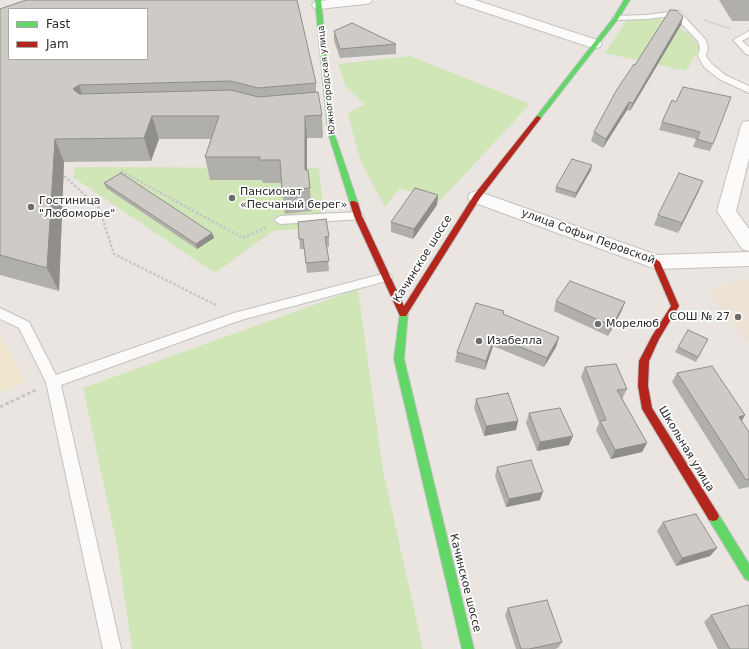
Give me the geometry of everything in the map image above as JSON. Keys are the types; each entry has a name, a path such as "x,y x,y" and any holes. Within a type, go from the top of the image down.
{"main road":[{"name":"Качинское шоссе","path":"468,649 399,359 403,314 477,197 616,18 627,0"},
{"name":"Южногородская улица","path":"318,2 326,110 331,133 358,216 403,314"},
{"name":"Школьная улица","path":"656,262 675,306 644,361 643,386 647,409 749,575"}],"street":[{"path":"318,2 365,0"},
{"path":"462,0 595,44"},
{"path":"749,126 726,212 749,244"},
{"name":"улица Софьи Перовской","path":"477,197 656,262 749,259"}],"lane":[{"path":"616,18 646,17 676,13 702,40 704,48 702,56 708,65 722,77 749,90"},
{"path":"747,35 737,40 737,42 749,52"},
{"path":"280,220 358,216"},
{"path":"53,382 239,316 386,276"},
{"path":"0,313 24,325 53,382 112,649"}],"path":[{"path":"676,13 723,26 747,35"},
{"path":"58,170 99,208 114,254 239,316"},
{"path":"121,171 243,238 280,220"},
{"path":"0,407 53,382"}],"shaded area":[{"name":"СОШ № 27","path":"749,278 749,344 706,290"}],"green space":[{"path":"648,17 671,21 690,35 700,48 686,71 605,53 627,20"},
{"path":"410,56 530,104 440,201 400,188 385,207 360,160 348,113 365,104 346,87 338,64"},
{"path":"75,167 319,168 325,227 273,231 215,273 73,177"},
{"path":"358,289 383,471 423,649 132,649 117,546 83,388"}],"sand":[{"path":"0,334 25,382 0,392"}],"building":[{"name":"Гостиница \"Любоморье\"","path":"26,0 297,0 316,83 258,88 231,81 79,85 73,89 79,94 231,90 258,97 318,92 322,115 305,116 305,170 308,170 310,188 282,190 280,160 259,160 260,157 205,157 219,116 152,116 144,138 55,139 47,268 0,255 0,9"},
{"path":"670,10 676,10 683,17 633,103 629,102 606,139 594,132 616,91 634,64 635,65"},
{"path":"352,23 396,44 340,49 334,31"},
{"path":"683,87 731,97 713,144 697,139 700,132 662,122 672,100 676,102"},
{"path":"572,159 592,165 576,193 556,187"},
{"path":"121,173 212,233 196,244 104,183"},
{"path":"679,173 703,181 682,223 658,215"},
{"path":"415,188 438,195 414,229 391,222"},
{"path":"326,219 329,236 325,237 329,261 306,263 303,239 299,239 298,222"},
{"path":"570,281 625,302 612,326 556,301"},
{"path":"476,303 504,311 503,314 559,337 547,358 495,336 486,361 457,352"},
{"path":"688,330 708,339 698,357 678,347"},
{"path":"616,364 627,389 617,390 647,443 615,450 600,421 606,420 585,367"},
{"path":"712,366 745,415 739,417 749,432 749,479 746,480 677,373"},
{"path":"508,393 518,421 486,426 476,399"},
{"path":"560,408 573,436 540,442 529,413"},
{"path":"531,460 543,492 509,499 497,467"},
{"path":"696,514 717,548 682,558 663,522"},
{"path":"547,600 562,642 529,649 521,649 508,608"},
{"path":"748,605 749,649 730,649 711,615"}],"traffic: fast":[{"path":"318,0 331,133 354,203"},
{"path":"538,118 616,18 627,0"},
{"path":"404,312 399,359 468,649"},
{"path":"713,516 749,575"}],"traffic: jam":[{"path":"404,312 477,197 538,118"},
{"path":"354,203 358,216 403,314"},
{"path":"656,262 675,306 655,338 644,361 643,386 647,409 713,516"}],"place":[{"name":"Пансионат «Песчаный берег»","path":"232,198"},
{"name":"Гостиница \"Любоморье\"","path":"31,207"},
{"name":"СОШ № 27","path":"738,317"},
{"name":"Морелюб","path":"598,324"},
{"name":"Изабелла","path":"479,341"}]}
